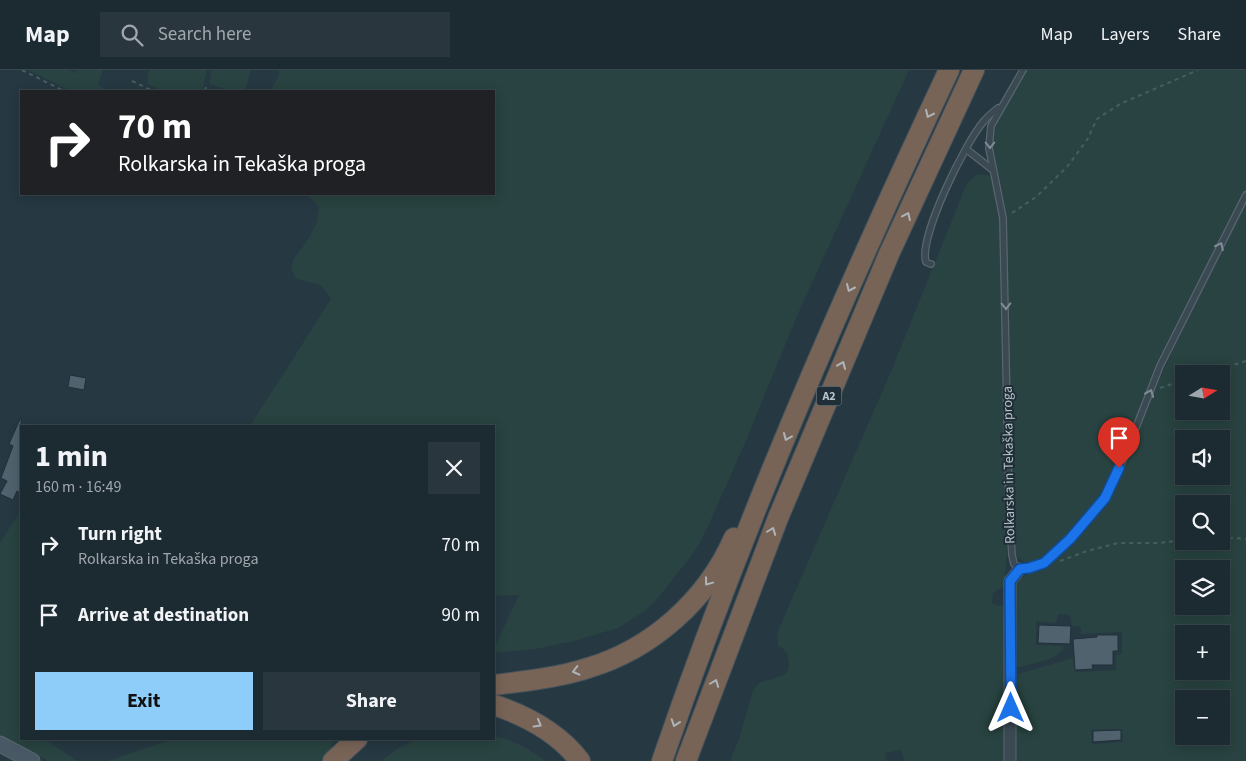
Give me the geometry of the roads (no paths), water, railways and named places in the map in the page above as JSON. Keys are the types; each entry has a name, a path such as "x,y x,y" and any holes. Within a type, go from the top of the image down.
{"highway":[{"name":"A2","path":"662,761 755,514 832,330 949,70"},
{"name":"A2","path":"686,761 778,518 889,254 974,70"},
{"path":"495,685 554,677 588,668 621,656 655,636 688,607 710,581 729,550 735,535 755,514"},
{"path":"495,705 542,725 580,761"},
{"path":"334,761 356,740"}],"main road":[{"path":"0,744 32,761"}],"street":[{"path":"1010,761 1010,581 1020,569"}],"lane":[{"name":"Rolkarska in Tekaška proga","path":"1020,569 1014,564 1012,555 1009,507 1004,218 988,148 991,126 1001,105 1023,70"},
{"path":"931,264 924,259 929,234 947,186 966,149 983,122 1001,105"},
{"path":"966,149 993,170"},
{"path":"1020,569 1044,563 1053,556 1105,498 1126,453 1169,348 1246,195"}]}
